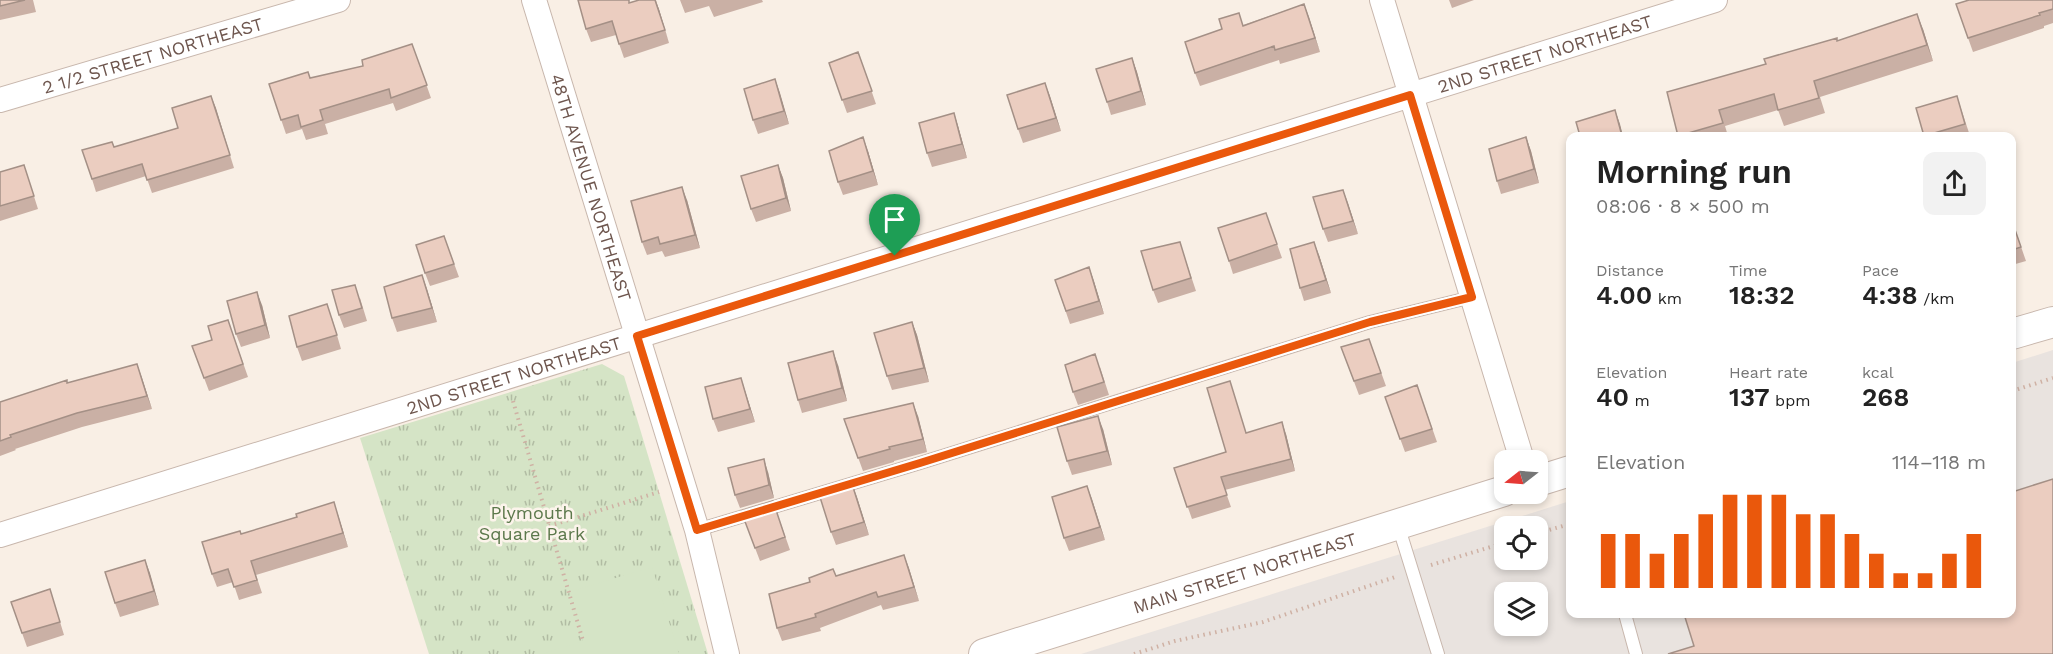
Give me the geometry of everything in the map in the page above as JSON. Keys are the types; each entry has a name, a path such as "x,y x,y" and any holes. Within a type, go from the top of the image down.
{"street":[{"name":"2 1/2 STREET NORTHEAST","path":"0,100 338,0"},
{"name":"48TH AVENUE NORTHEAST","path":"534,0 697,530 727,654"},
{"path":"1382,0 1519,450"},
{"name":"2ND STREET NORTHEAST","path":"0,535 1714,0"},
{"path":"2016,333 2053,322"},
{"path":"1548,478 1566,472"},
{"name":"MAIN STREET NORTHEAST","path":"984,654 1494,494"}],"lane":[{"path":"697,530 909,467 1370,322 1472,297"},
{"path":"1398,525 1438,654"},
{"path":"1626,618 1636,654"}],"path":[{"path":"506,378 583,641"},
{"path":"2016,390 2053,378"},
{"path":"549,526 659,492"},
{"path":"1548,530 1566,525"},
{"path":"1134,654 1175,641 1263,622 1345,592 1494,546"}],"shaded area":[{"path":"2053,350 2053,654 1081,654 1494,525 1494,570 1548,570 1548,516 1522,516 1566,502 1566,618 2016,618 2016,362"}],"green space":[{"name":"Plymouth Square Park","path":"602,364 624,376 708,654 429,654 360,438"},
{"path":"652,567 679,654 542,654 583,641 569,592"}],"building":[{"path":"0,0 25,0 0,6"},
{"path":"578,0 629,0 629,3 639,0 655,0 665,30 619,44 612,21 586,29"},
{"path":"1969,0 2053,0 2053,9 1968,38 1956,4"},
{"path":"1304,4 1315,38 1275,50 1274,46 1195,73 1185,42 1222,29 1219,19 1239,13 1243,26"},
{"path":"1917,14 1927,45 1814,81 1819,98 1778,110 1774,94 1719,110 1723,123 1692,132 1677,132 1667,92 1766,64 1764,59 1837,38 1837,41"},
{"path":"412,44 427,85 391,98 389,89 320,110 323,120 301,127 298,115 281,120 269,84 308,72 310,78 363,66 362,60"},
{"path":"858,52 872,91 842,100 829,63"},
{"path":"1132,58 1141,91 1107,102 1096,69"},
{"path":"775,79 784,111 753,120 744,89"},
{"path":"1045,83 1056,118 1018,129 1007,95"},
{"path":"211,96 230,155 147,180 142,164 92,179 82,150 112,142 114,147 178,128 172,108"},
{"path":"1957,96 1965,124 1938,132 1923,132 1916,108"},
{"path":"1615,110 1621,132 1579,132 1576,122"},
{"path":"954,113 962,144 927,153 919,123"},
{"path":"863,137 873,171 838,182 829,151"},
{"path":"1526,137 1534,169 1497,181 1489,149"},
{"path":"24,165 34,196 0,206 0,172"},
{"path":"778,165 786,198 751,209 741,176"},
{"path":"682,187 695,235 660,244 658,237 642,242 631,201"},
{"path":"1343,190 1353,221 1323,229 1313,197"},
{"path":"1266,213 1277,244 1229,261 1218,228"},
{"path":"2016,233 2021,247 2016,249"},
{"path":"444,236 454,264 425,273 416,245"},
{"path":"1180,242 1191,278 1153,290 1141,251"},
{"path":"1314,242 1326,280 1300,288 1290,249"},
{"path":"1089,267 1099,301 1066,311 1055,280"},
{"path":"422,275 432,308 392,318 384,287"},
{"path":"355,285 362,308 339,315 332,290"},
{"path":"257,292 265,325 236,334 227,301"},
{"path":"327,304 337,335 297,347 289,316"},
{"path":"228,320 243,364 204,378 192,346 212,340 208,326"},
{"path":"912,322 924,368 887,376 874,333"},
{"path":"1369,339 1381,373 1354,381 1341,347"},
{"path":"833,351 842,388 798,400 788,363"},
{"path":"1095,354 1104,382 1073,392 1065,365"},
{"path":"137,364 147,396 77,413 10,435 11,437 0,441 0,402 67,380 67,383"},
{"path":"741,378 750,409 713,419 705,387"},
{"path":"1230,381 1246,433 1282,422 1291,459 1221,477 1227,495 1187,507 1174,468 1226,452 1207,388"},
{"path":"1417,385 1432,429 1400,439 1385,397"},
{"path":"913,403 923,439 889,447 890,449 858,458 844,419"},
{"path":"1098,416 1107,451 1067,461 1057,427"},
{"path":"764,459 769,485 735,495 728,468"},
{"path":"2053,479 2053,654 1668,654 1694,646 1685,618 2016,618 2016,491"},
{"path":"852,484 864,522 831,532 819,494"},
{"path":"1087,486 1100,527 1064,538 1052,497"},
{"path":"773,501 785,537 755,548 741,511"},
{"path":"334,502 343,533 251,561 257,580 234,587 228,569 212,574 202,542 240,531 241,534 297,517 296,514"},
{"path":"904,555 914,587 878,597 876,592 815,614 816,617 777,628 769,594 810,582 809,578 833,569 836,576"},
{"path":"145,560 154,591 115,603 105,572"},
{"path":"50,589 60,622 22,633 11,602"}],"route":[{"path":"1410,95 1472,297 1370,322 920,463 697,530 637,336 895,256 1410,95"}]}
